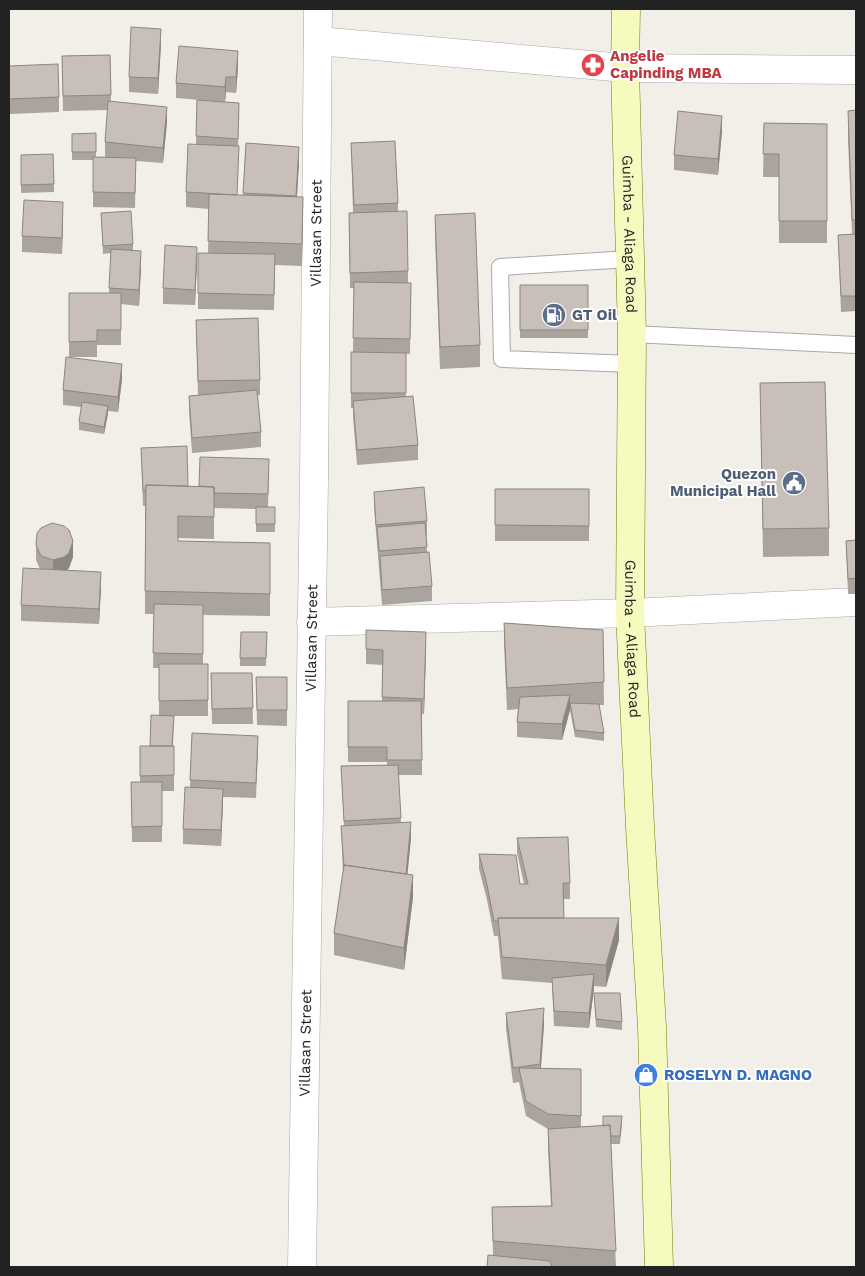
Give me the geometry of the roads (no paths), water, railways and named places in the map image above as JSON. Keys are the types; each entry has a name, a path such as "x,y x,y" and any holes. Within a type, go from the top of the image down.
{"main road":[{"name":"Guimba - Aliaga Road","path":"626,9 625,68 632,334 630,612 652,1028 659,1267"}],"street":[{"name":"Villasan Street","path":"302,1267 314,471 318,9"},
{"path":"318,41 625,68 856,70"},
{"path":"311,622 630,612 856,602"}],"lane":[{"path":"630,259 500,267 502,359 632,364"},
{"path":"632,334 856,345"}],"place":[{"name":"Angelie Capinding MBA","path":"593,65"},
{"name":"GT Oil","path":"554,315"},
{"name":"Quezon Municipal Hall","path":"794,483"},
{"name":"ROSELYN D. MAGNO","path":"646,1075"}]}
